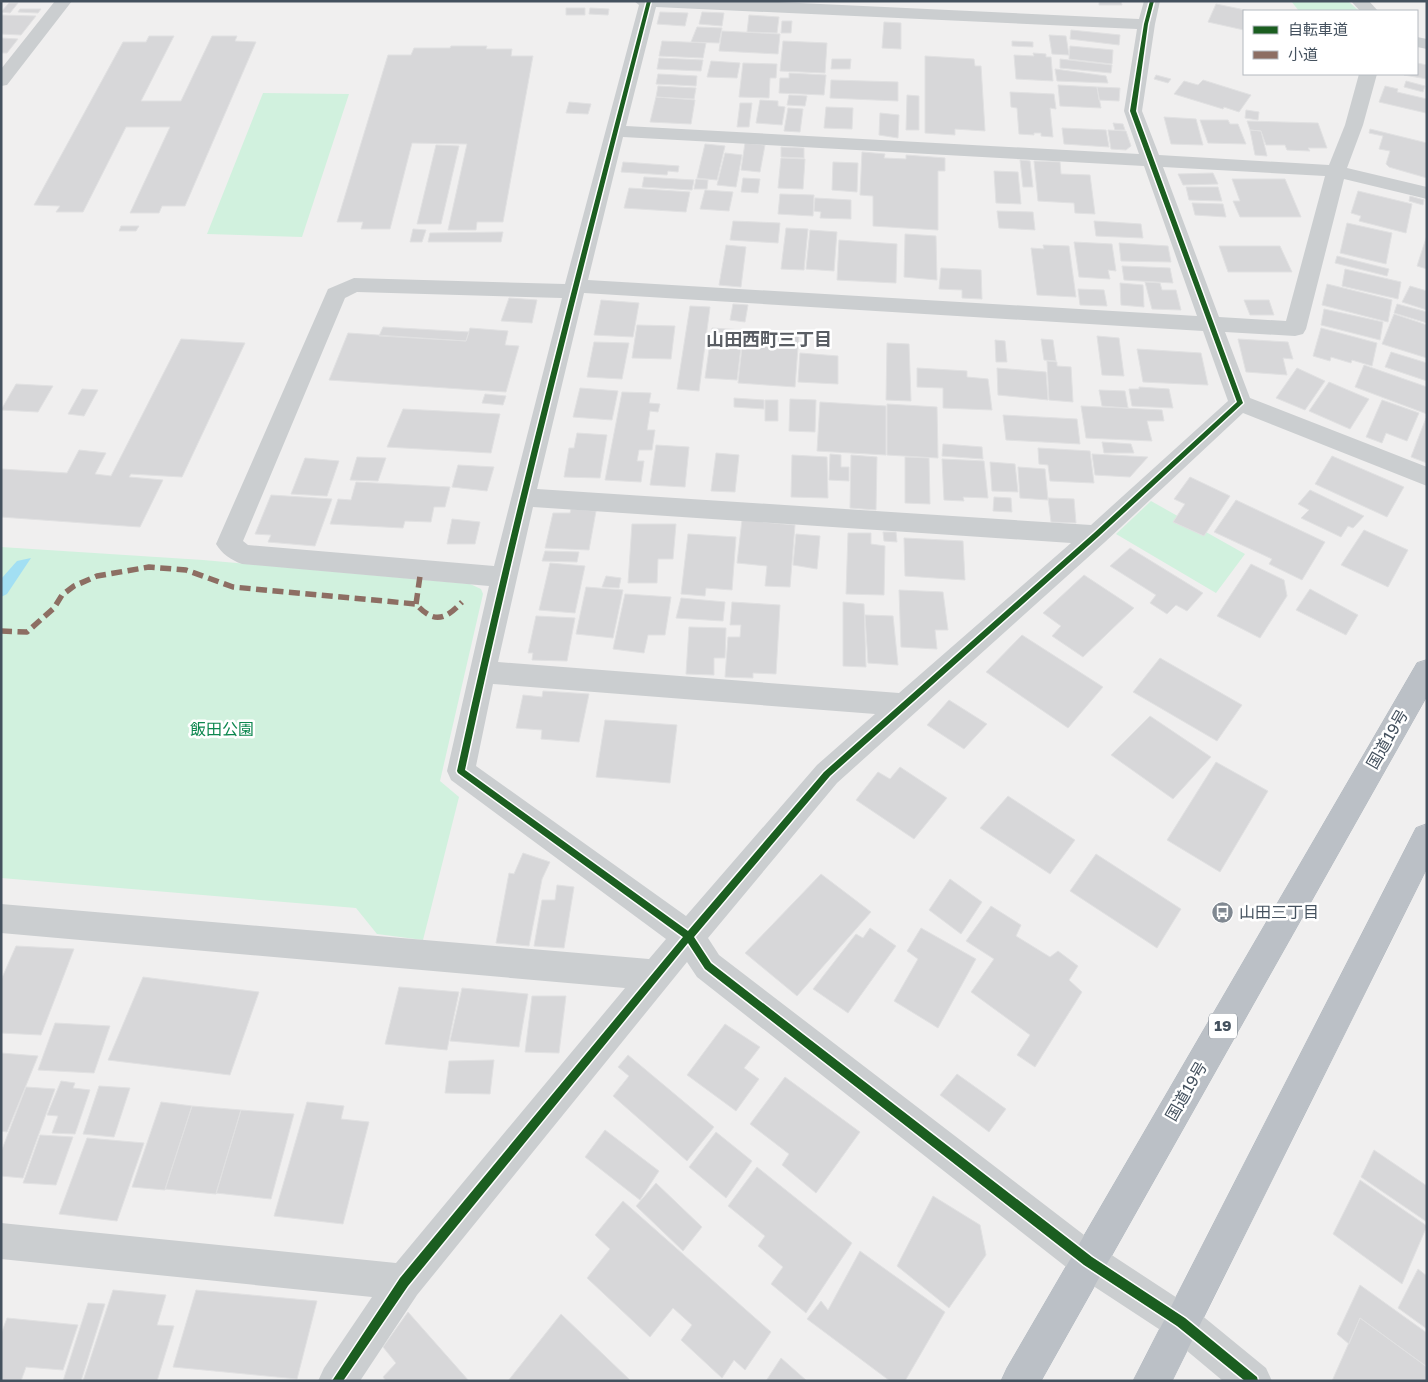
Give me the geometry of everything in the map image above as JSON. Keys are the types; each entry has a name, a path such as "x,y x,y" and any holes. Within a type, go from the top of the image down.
{"highway":[{"name":"国道19号","path":"1020,1381 1427,671"},
{"path":"1152,1381 1427,837"}],"street":[{"path":"1,82 64,1"},
{"path":"642,1 1149,13 1133,111 1240,403 1427,477"},
{"path":"649,1 574,289 503,577 461,771 689,937 708,966 1088,1261 1181,1322 1253,1381"},
{"path":"1359,1 1369,10"},
{"path":"503,577 242,554 229,544 336,294 354,285 574,289 1295,329 1336,171 1354,125 1368,75"},
{"path":"615,131 1151,159 1336,171 1427,193"},
{"path":"337,1381 404,1282 656,975 827,774 902,705 1096,535 1240,403"},
{"path":"524,497 1096,535"},
{"path":"482,672 902,705"},
{"path":"1,918 656,975"},
{"path":"1,1241 404,1282"}],"green space":[{"path":"1291,1 1348,1 1358,10 1298,10"},
{"path":"263,93 349,94 302,237 207,234"},
{"path":"1151,501 1245,554 1216,593 1116,534"},
{"name":"飯田公園","path":"1,547 203,560 470,584 481,589 483,594 440,781 459,797 423,940 377,934 356,908 1,878"}],"water":[{"path":"31,558 7,594 1,597 1,579 17,561"}],"building":[{"path":"1099,1 1121,1 1122,5 1099,5"},
{"path":"9,3 18,3 10,13 1,12"},
{"path":"1216,4 1245,10 1243,10 1243,30 1208,22"},
{"path":"566,8 585,8 585,15 566,15"},
{"path":"590,8 609,9 608,15 589,14"},
{"path":"20,9 41,9 38,13 18,12"},
{"path":"660,12 688,13 685,26 657,24"},
{"path":"702,12 724,13 722,26 699,24"},
{"path":"1,15 36,16 21,35 1,34"},
{"path":"749,15 779,17 777,33 747,32"},
{"path":"782,21 792,21 791,33 781,33"},
{"path":"884,22 901,23 901,49 882,48"},
{"path":"697,27 722,28 719,43 691,42"},
{"path":"1071,30 1120,35 1119,45 1070,39"},
{"path":"722,31 780,34 778,54 719,51"},
{"path":"1049,35 1066,36 1069,55 1052,54"},
{"path":"149,36 174,36 141,101 181,101 212,36 237,36 235,41 256,42 185,206 162,206 159,213 130,213 170,127 126,127 83,212 56,212 60,206 34,205 123,42 146,42"},
{"path":"1,38 18,39 7,53 1,53"},
{"path":"662,41 706,43 703,58 659,56"},
{"path":"783,41 827,43 825,73 780,71"},
{"path":"1012,41 1033,42 1033,47 1012,46"},
{"path":"451,46 487,46 486,49 512,49 511,56 533,56 503,222 477,222 476,230 448,230 467,144 412,143 390,229 361,229 363,222 337,222 388,55 411,55 414,48 450,48"},
{"path":"1070,46 1113,50 1112,64 1069,59"},
{"path":"1033,53 1046,54 1046,57 1051,57 1053,81 1016,79 1014,55 1034,56"},
{"path":"925,56 974,59 975,66 981,66 985,131 955,129 955,135 925,133"},
{"path":"659,58 703,60 701,71 657,69"},
{"path":"832,59 851,59 850,69 831,69"},
{"path":"1060,59 1112,65 1111,73 1060,68"},
{"path":"711,61 740,63 737,78 707,77"},
{"path":"743,63 777,64 776,78 770,78 769,98 739,97"},
{"path":"1418,63 1427,65 1427,79 1404,75 1418,75"},
{"path":"1055,69 1106,76 1108,83 1057,81"},
{"path":"789,73 826,75 824,95 779,93 780,78 789,78"},
{"path":"658,74 697,76 696,86 656,84"},
{"path":"1156,75 1171,79 1168,83 1154,79"},
{"path":"831,80 898,82 898,101 830,98"},
{"path":"1203,80 1251,95 1239,112 1174,94 1184,81 1198,85"},
{"path":"1406,81 1425,86 1423,92 1404,87"},
{"path":"1058,85 1097,87 1101,108 1060,106"},
{"path":"658,86 696,88 694,99 656,97"},
{"path":"1385,86 1398,89 1397,92 1427,99 1426,113 1379,102"},
{"path":"1097,87 1120,88 1119,101 1099,100"},
{"path":"1010,92 1054,94 1056,109 1050,108 1053,137 1041,136 1041,133 1034,133 1034,135 1019,134 1017,108 1011,107"},
{"path":"789,95 807,96 805,106 787,105"},
{"path":"907,95 919,96 919,130 906,130"},
{"path":"656,97 695,100 691,124 650,122"},
{"path":"760,100 778,101 778,106 785,107 782,125 756,123"},
{"path":"569,102 591,104 588,114 566,113"},
{"path":"740,103 752,103 749,127 737,127"},
{"path":"826,107 853,108 852,129 824,128"},
{"path":"788,108 803,109 800,132 784,131"},
{"path":"1246,110 1259,112 1258,120 1245,118"},
{"path":"880,113 899,115 898,138 879,135"},
{"path":"1164,117 1196,119 1203,145 1171,144"},
{"path":"1200,120 1228,120 1230,124 1238,124 1246,144 1208,143"},
{"path":"1247,121 1318,123 1327,148 1308,148 1310,151 1287,150 1285,145 1266,145 1261,131 1250,130"},
{"path":"1113,123 1123,124 1125,130 1115,130"},
{"path":"1062,128 1106,130 1109,147 1064,144"},
{"path":"1370,129 1427,143 1427,178 1389,167 1386,164 1390,151 1379,149 1383,136 1369,133"},
{"path":"1108,130 1126,131 1131,146 1126,150 1111,149"},
{"path":"1250,130 1261,131 1267,156 1255,155"},
{"path":"745,143 765,145 760,172 741,170"},
{"path":"705,144 725,146 717,180 697,178"},
{"path":"436,145 459,146 441,224 417,224"},
{"path":"781,147 804,148 804,158 781,157"},
{"path":"862,152 885,154 884,158 906,159 906,155 945,158 945,171 938,171 938,230 873,226 873,196 860,195"},
{"path":"725,153 742,155 736,187 717,185"},
{"path":"781,158 805,159 803,189 778,188"},
{"path":"1020,160 1030,161 1033,187 1023,187"},
{"path":"1034,161 1060,162 1061,174 1090,175 1095,214 1075,213 1074,203 1038,201"},
{"path":"623,162 679,166 678,172 668,171 667,175 621,172"},
{"path":"833,162 858,163 857,192 832,190"},
{"path":"994,171 1018,172 1021,204 996,203"},
{"path":"1213,173 1218,184 1183,185 1178,174"},
{"path":"644,177 694,180 692,190 642,187"},
{"path":"743,178 760,179 758,193 741,192"},
{"path":"696,179 708,180 707,189 694,189"},
{"path":"1232,179 1285,179 1301,217 1240,217 1233,201 1240,201"},
{"path":"1186,187 1218,187 1222,201 1189,200"},
{"path":"629,188 690,192 686,212 624,208"},
{"path":"705,190 733,192 729,211 700,209"},
{"path":"1358,191 1412,204 1406,233 1359,221 1361,216 1351,213"},
{"path":"780,194 814,195 813,216 778,214"},
{"path":"1410,196 1424,200 1423,205 1409,201"},
{"path":"815,198 851,200 851,219 820,218 821,212 814,211"},
{"path":"1192,203 1223,204 1226,217 1195,215"},
{"path":"997,211 1033,212 1035,230 999,228"},
{"path":"733,221 780,223 778,243 730,240"},
{"path":"1094,221 1141,224 1143,238 1096,236"},
{"path":"1347,223 1392,233 1386,264 1340,253"},
{"path":"121,226 139,226 136,231 119,231"},
{"path":"786,228 808,229 804,270 781,269"},
{"path":"413,229 426,230 422,242 410,242"},
{"path":"810,230 837,232 834,271 806,269"},
{"path":"503,232 501,242 428,242 430,233"},
{"path":"905,234 936,236 937,280 904,277"},
{"path":"1427,235 1427,269 1417,266"},
{"path":"839,240 897,244 896,283 837,280"},
{"path":"1074,242 1112,244 1116,271 1108,270 1110,279 1079,277"},
{"path":"1119,243 1168,246 1171,262 1121,261"},
{"path":"726,245 746,247 741,287 719,285"},
{"path":"1043,245 1069,246 1076,297 1037,295 1031,248 1044,249"},
{"path":"1219,246 1280,246 1292,272 1228,272"},
{"path":"1337,256 1389,269 1387,276 1335,263"},
{"path":"1122,266 1170,268 1173,283 1124,280"},
{"path":"941,268 981,270 982,299 962,298 962,290 939,289"},
{"path":"1345,269 1401,282 1398,299 1342,286"},
{"path":"1145,282 1160,283 1162,290 1176,290 1181,310 1152,309"},
{"path":"1120,283 1143,285 1144,307 1121,305"},
{"path":"1327,284 1392,300 1388,322 1322,305"},
{"path":"1410,286 1427,291 1427,310 1402,302"},
{"path":"1078,289 1104,290 1107,306 1080,305"},
{"path":"509,298 537,300 532,323 501,321"},
{"path":"601,300 639,303 633,337 594,335"},
{"path":"1244,300 1269,300 1274,315 1250,315"},
{"path":"733,304 748,305 745,322 730,320"},
{"path":"1397,304 1427,312 1427,323 1394,313"},
{"path":"690,306 710,307 699,391 677,389"},
{"path":"1324,309 1383,322 1380,340 1321,325"},
{"path":"1394,314 1427,325 1427,358 1382,344"},
{"path":"637,325 675,326 671,359 632,358"},
{"path":"383,327 469,332 466,341 379,336"},
{"path":"470,328 508,331 505,345 519,346 506,392 329,380 348,333 466,341"},
{"path":"712,328 743,330 737,380 705,378"},
{"path":"1321,328 1377,343 1372,366 1352,360 1351,363 1331,357 1330,361 1313,356"},
{"path":"744,330 799,333 795,387 738,383"},
{"path":"1097,336 1119,338 1124,376 1102,375"},
{"path":"181,339 245,343 182,477 131,474 129,477 163,480 140,527 1,517 1,469 67,473 79,450 106,453 95,474 111,476"},
{"path":"1041,339 1053,340 1056,361 1044,360"},
{"path":"1238,339 1288,342 1293,359 1283,358 1287,375 1246,372"},
{"path":"995,340 1005,341 1007,362 996,362"},
{"path":"594,342 629,343 622,379 587,377"},
{"path":"887,343 909,344 911,401 886,400"},
{"path":"1137,349 1201,353 1208,385 1143,382"},
{"path":"1391,352 1427,363 1427,381 1385,367"},
{"path":"800,353 838,356 838,384 798,382"},
{"path":"1047,361 1057,362 1057,366 1071,367 1073,402 1049,400"},
{"path":"1364,365 1427,387 1427,414 1355,387"},
{"path":"917,368 967,371 967,377 988,379 992,410 943,408 943,388 917,387"},
{"path":"997,368 1046,372 1048,400 998,395"},
{"path":"1297,368 1325,381 1305,410 1276,398"},
{"path":"1329,382 1369,399 1350,429 1309,411"},
{"path":"16,384 53,386 38,412 1,410"},
{"path":"1139,387 1169,389 1173,408 1132,406 1129,389 1139,389"},
{"path":"580,388 618,391 612,420 573,417"},
{"path":"82,389 98,390 84,416 68,414"},
{"path":"1099,390 1125,391 1128,408 1102,406"},
{"path":"622,392 651,393 649,403 660,404 658,412 650,411 647,430 655,430 652,450 639,450 637,461 644,461 641,482 605,480"},
{"path":"485,394 506,396 503,405 482,403"},
{"path":"734,398 764,400 764,409 734,407"},
{"path":"790,399 816,400 815,432 789,431"},
{"path":"765,400 778,400 778,421 765,421"},
{"path":"1382,400 1419,413 1407,441 1386,433 1382,443 1366,437"},
{"path":"820,402 886,406 886,455 817,451"},
{"path":"887,404 937,407 938,458 887,455"},
{"path":"1081,406 1162,410 1164,421 1147,421 1152,441 1086,438"},
{"path":"403,409 500,414 491,453 387,447"},
{"path":"1003,415 1077,419 1080,444 1006,440"},
{"path":"1427,418 1427,463 1411,457"},
{"path":"577,433 607,435 600,478 564,477 569,448 574,448"},
{"path":"1102,442 1131,444 1134,453 1104,453"},
{"path":"943,444 982,447 983,459 942,456"},
{"path":"656,445 689,447 685,487 650,485"},
{"path":"1038,448 1090,451 1094,483 1050,481 1048,465 1039,464"},
{"path":"716,453 739,455 735,492 711,491"},
{"path":"830,454 841,455 841,467 849,467 849,481 829,480"},
{"path":"1092,454 1148,457 1130,477 1095,475"},
{"path":"792,455 827,457 828,498 791,497"},
{"path":"851,455 877,457 876,510 850,508"},
{"path":"1332,456 1404,487 1387,517 1315,484"},
{"path":"357,457 386,458 378,481 350,480"},
{"path":"905,457 929,458 930,504 905,503"},
{"path":"305,458 339,461 327,496 291,494"},
{"path":"942,459 984,461 988,498 963,497 964,501 944,500"},
{"path":"990,462 1015,464 1018,492 992,491"},
{"path":"458,465 494,467 487,491 452,487"},
{"path":"1018,467 1045,469 1048,500 1020,498"},
{"path":"1190,477 1230,496 1204,536 1173,522 1185,504 1174,499"},
{"path":"356,482 450,487 445,507 434,507 431,522 405,521 403,528 330,524 338,499 351,500"},
{"path":"1310,490 1364,516 1353,528 1348,526 1341,537 1301,518 1309,510 1298,504"},
{"path":"271,495 332,499 315,546 268,542 271,535 255,534"},
{"path":"994,497 1011,498 1012,512 993,511"},
{"path":"1048,498 1074,499 1076,523 1051,522"},
{"path":"1236,500 1325,542 1302,580 1269,564 1272,559 1214,532"},
{"path":"571,509 596,511 589,550 545,548 553,513 570,513"},
{"path":"452,519 480,522 475,544 447,544"},
{"path":"742,520 795,525 790,587 765,586 767,566 737,563"},
{"path":"632,524 676,524 673,559 658,559 657,583 628,583"},
{"path":"1364,530 1408,550 1388,587 1341,565"},
{"path":"883,532 896,532 897,542 884,541"},
{"path":"848,533 871,533 871,544 885,546 884,595 846,594"},
{"path":"688,534 736,537 732,590 706,588 705,596 681,594"},
{"path":"796,534 820,536 817,569 793,565"},
{"path":"904,538 963,541 965,580 905,576"},
{"path":"1130,548 1203,593 1187,611 1176,605 1167,614 1150,603 1156,595 1110,566"},
{"path":"545,551 579,552 577,562 542,561"},
{"path":"550,563 585,566 575,613 539,610"},
{"path":"1251,564 1284,580 1287,596 1260,638 1217,616"},
{"path":"1084,575 1134,608 1083,657 1052,636 1061,626 1043,613"},
{"path":"606,576 621,578 619,588 602,587"},
{"path":"586,587 623,590 613,638 576,634"},
{"path":"1310,589 1358,615 1346,635 1296,610"},
{"path":"899,590 943,592 948,630 935,630 937,649 901,647"},
{"path":"625,594 671,597 665,635 648,635 644,653 613,649"},
{"path":"681,598 725,602 723,621 676,618"},
{"path":"732,602 780,605 776,674 753,673 753,678 725,677 728,637 740,637 741,625 730,625"},
{"path":"843,602 864,604 866,667 843,666"},
{"path":"865,615 893,616 898,665 868,663"},
{"path":"536,616 575,618 567,661 532,660 533,653 528,653"},
{"path":"689,627 726,628 725,658 714,658 714,675 686,674"},
{"path":"1022,635 1103,687 1068,728 986,672"},
{"path":"1160,658 1242,705 1217,741 1133,692"},
{"path":"543,691 589,694 579,742 541,739 542,730 516,728 523,695 542,697"},
{"path":"949,700 987,724 964,749 927,725"},
{"path":"1150,716 1211,757 1173,799 1111,755"},
{"path":"605,720 677,725 670,783 596,777"},
{"path":"1216,762 1268,791 1220,872 1167,840"},
{"path":"900,767 947,798 914,839 856,800 878,772 890,779"},
{"path":"1008,796 1075,840 1050,874 980,828"},
{"path":"523,853 550,862 542,879 529,946 496,943 509,873 514,874"},
{"path":"1096,854 1181,909 1157,948 1070,891"},
{"path":"821,874 871,912 797,996 745,953"},
{"path":"950,879 982,902 961,934 929,910"},
{"path":"557,885 574,887 564,948 534,946 542,900 555,900"},
{"path":"991,906 1021,925 1016,936 1050,957 1058,951 1078,966 1069,980 1082,992 1035,1067 1017,1055 1030,1035 971,992 994,959 966,941"},
{"path":"870,928 896,946 848,1013 813,989 856,934 863,938"},
{"path":"921,928 976,959 938,1028 894,1001 918,959 907,951"},
{"path":"16,946 74,949 41,1035 1,1033 1,980"},
{"path":"143,977 259,992 230,1075 108,1060"},
{"path":"399,987 459,992 447,1050 385,1044"},
{"path":"462,988 528,994 519,1047 450,1041"},
{"path":"532,996 566,996 559,1053 525,1052"},
{"path":"55,1023 110,1026 94,1073 38,1070"},
{"path":"725,1024 760,1047 744,1068 759,1079 736,1111 687,1075"},
{"path":"1,1053 38,1056 7,1132 1,1131"},
{"path":"628,1055 714,1127 687,1161 613,1096 629,1076 618,1067"},
{"path":"494,1060 490,1094 445,1093 449,1061"},
{"path":"957,1074 1006,1109 989,1132 940,1095"},
{"path":"785,1077 860,1132 816,1193 782,1165 789,1154 750,1124"},
{"path":"61,1081 75,1083 73,1088 90,1090 75,1134 52,1133 58,1116 47,1115"},
{"path":"99,1086 130,1088 114,1137 83,1134"},
{"path":"26,1087 55,1089 23,1178 1,1176 1,1152"},
{"path":"161,1102 192,1106 165,1190 132,1187"},
{"path":"307,1102 344,1106 341,1119 369,1122 343,1224 274,1216"},
{"path":"192,1106 241,1110 216,1194 165,1189"},
{"path":"241,1110 294,1114 271,1199 216,1193"},
{"path":"605,1130 659,1171 640,1200 585,1157"},
{"path":"716,1132 752,1161 726,1198 689,1167"},
{"path":"40,1135 73,1137 56,1185 23,1183"},
{"path":"87,1138 144,1143 117,1221 59,1214"},
{"path":"1374,1150 1427,1186 1427,1222 1361,1177"},
{"path":"757,1167 852,1243 806,1313 771,1284 783,1267 758,1246 765,1236 728,1206"},
{"path":"1360,1180 1427,1226 1402,1284 1333,1234"},
{"path":"656,1183 702,1227 683,1251 636,1206"},
{"path":"933,1196 980,1225 986,1255 949,1308 897,1266"},
{"path":"623,1201 771,1332 745,1370 734,1360 722,1378 681,1340 692,1325 673,1308 650,1337 587,1278 610,1249 595,1235"},
{"path":"860,1251 945,1312 905,1381 890,1381 807,1319 821,1301 828,1310"},
{"path":"1418,1269 1427,1276 1427,1329 1398,1308"},
{"path":"1360,1285 1427,1333 1427,1367 1360,1318 1349,1344 1337,1334"},
{"path":"113,1290 166,1295 157,1325 174,1326 157,1381 83,1381"},
{"path":"196,1290 317,1301 297,1379 173,1367"},
{"path":"88,1303 105,1304 81,1381 63,1381"},
{"path":"408,1312 469,1381 386,1381 383,1377 396,1363 383,1347"},
{"path":"561,1314 631,1381 508,1381"},
{"path":"7,1318 78,1325 63,1370 26,1367 21,1381 1,1381 1,1334"},
{"path":"1360,1318 1427,1367 1427,1381 1332,1381"},
{"path":"781,1358 807,1381 766,1381"}],"marked path":[{"path":"1,631 27,632 54,608 62,595 74,586 97,576 149,567 186,570 233,587 416,604 428,615 439,618 450,613 462,602"},
{"path":"416,604 420,576"}],"cycle path":[{"path":"649,1 527,481 461,771 689,937 708,966 1088,1261 1181,1322 1253,1381"},
{"path":"337,1381 404,1282 656,975 827,774 1096,535 1240,403 1133,111 1146,24 1152,1"}],"place":[{"name":"山田三丁目","path":"1223,912"}],"district":[{"name":"山田西町三丁目","path":"769,340"}]}
